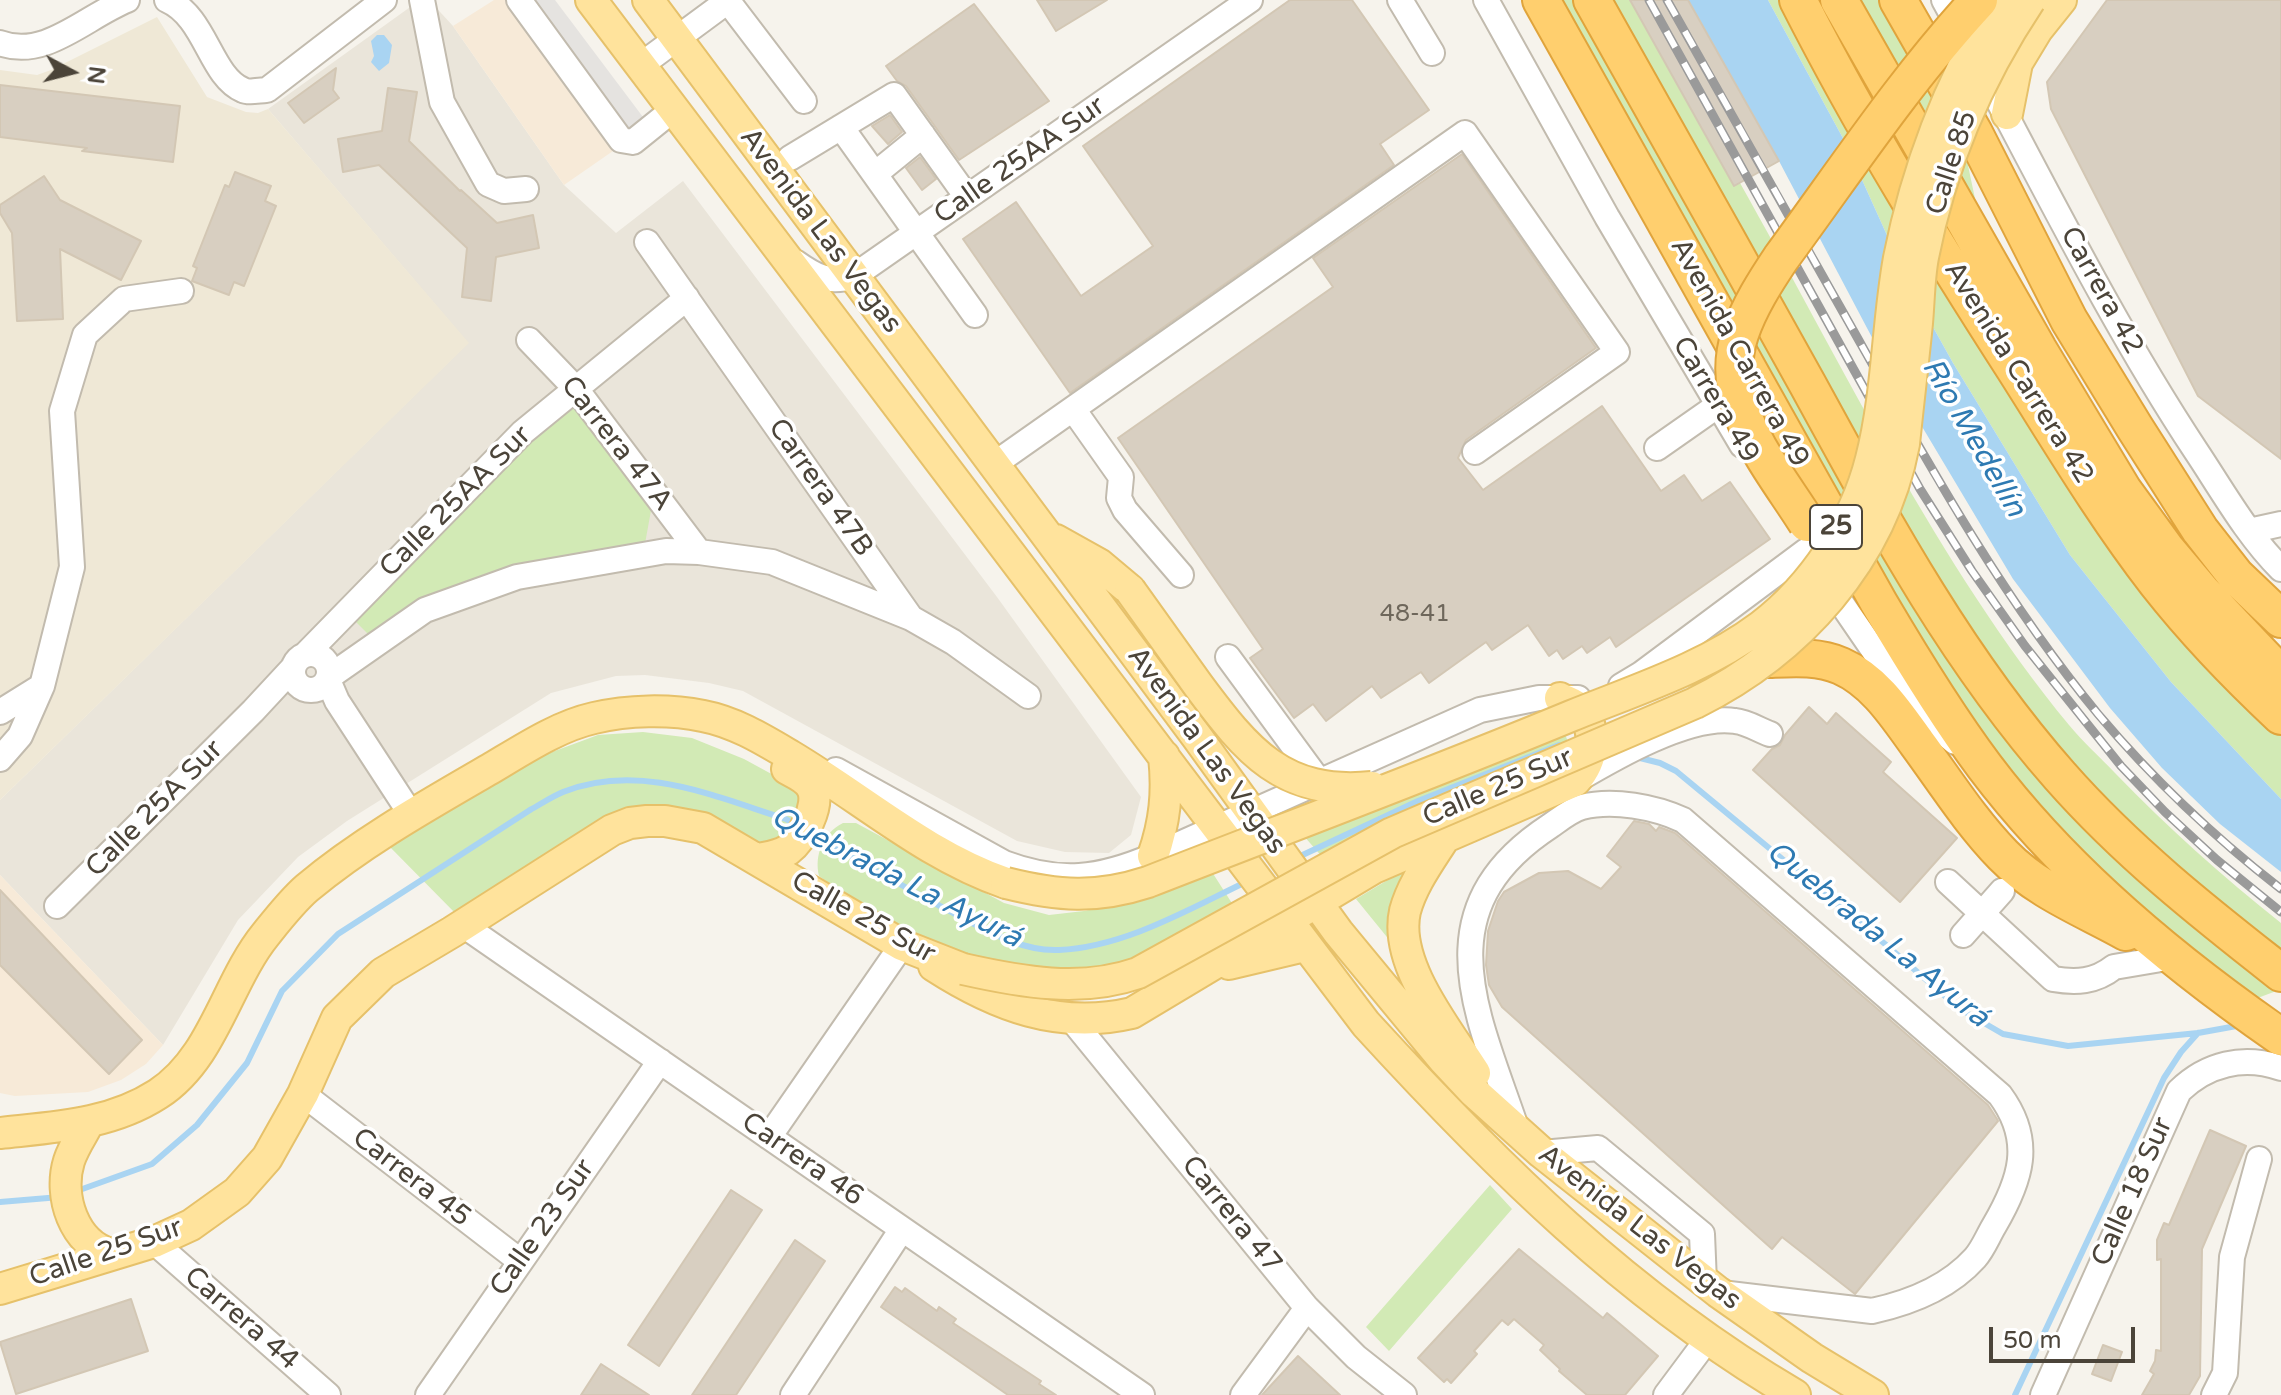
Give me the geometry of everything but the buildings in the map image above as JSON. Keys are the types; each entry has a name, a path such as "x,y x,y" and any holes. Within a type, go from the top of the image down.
{"highway":[{"name":"Avenida Carrera 49","path":"1541,0 1879,603 1933,692 1986,769 2048,839 2111,903 2214,991 2281,1037"},
{"name":"Avenida Carrera 49","path":"1592,0 1794,359 1869,500 1973,667 2015,722 2101,821 2195,906 2281,973"},
{"name":"Avenida Carrera 42","path":"1798,0 1880,152 1923,224 2112,521 2157,583 2207,642 2281,716"},
{"name":"Avenida Carrera 42","path":"1839,0 2038,349 2123,490 2203,593 2281,675"},
{"path":"1898,0 1974,133 2069,320 2135,428 2200,530 2236,576 2281,619"},
{"path":"1979,0 1945,36 1904,89 1781,258 1739,336 1734,380 1741,414 1807,537 1924,699 1986,769"},
{"path":"1769,659 1818,659 1841,666 1863,678 1888,703 1977,825 2027,877 2065,902 2173,957"}],"main road":[{"name":"Avenida Las Vegas","path":"591,0 1366,1024 1478,1145 1573,1234 1707,1340 1795,1395"},
{"name":"Avenida Las Vegas","path":"648,0 1316,901 1389,996 1443,1059 1542,1153 1711,1287 1791,1344 1873,1395"},
{"path":"2003,0 2026,16 2038,16 2049,3"},
{"name":"Calle 85","path":"1894,305 1899,258 1920,178 1976,39 2003,0"},
{"path":"2007,114 2017,63 2049,3"},
{"name":"Calle 85","path":"1915,341 1923,258 1950,156 1977,89 2005,38 2049,3"},
{"name":"Calle 25 Sur","path":"0,1133 82,1134 160,1092 206,1042 230,993 264,936 305,890 363,847 408,819 538,742 593,718 659,712 706,716 759,737 974,872 1006,883 1064,895 1087,895 1129,888 1398,785 1692,666 1740,641 1784,605 1814,574 1833,546 1857,501 1871,461 1882,405 1894,305"},
{"name":"Calle 25 Sur","path":"0,1289 98,1248 154,1242 191,1225 237,1192 267,1158 303,1094 337,1018 383,973 595,840 630,823 665,821 703,828 902,945 963,969 1009,979 1085,985 1122,979 1156,965 1392,833 1727,688 1769,659 1816,614 1838,588 1874,534 1899,473 1915,341"},
{"path":"1047,536 1099,564 1130,590 1235,733 1250,750 1269,764 1326,788 1398,785"},
{"path":"902,945 968,988 997,1001 1072,1020 1110,1018 1132,1013 1374,868 1575,781 1586,769 1591,755 1592,736 1577,707 1560,698"},
{"path":"593,718 661,722 702,730 728,739 806,780 814,796 807,870 818,895"},
{"path":"1197,737 1247,766 1312,784"},
{"path":"1153,856 1165,814 1167,785 1164,756"},
{"path":"758,859 781,854 839,811 860,811 928,855 1006,883"},
{"path":"1443,840 1411,893 1405,912 1404,940 1414,973 1424,992 1511,1126"},
{"path":"1205,969 1305,946"},
{"path":"0,1111 82,1134 68,1163 66,1193 73,1219 98,1248"}],"street":[{"path":"0,43 27,49 45,44 89,9 127,0"},
{"path":"167,0 196,25 228,80 245,92 267,90 384,0"},
{"path":"422,0 442,102 488,184 504,191 526,189"},
{"path":"519,0 621,140 633,142 674,109"},
{"path":"641,65 728,0 804,101"},
{"name":"Calle 25AA Sur","path":"854,276 1250,0"},
{"path":"1400,0 1432,53"},
{"name":"Carrera 49","path":"1486,0 1717,406 1807,537"},
{"name":"Carrera 42","path":"1944,0 2098,288 2158,393 2249,531 2281,569"},
{"path":"790,158 894,95 967,197"},
{"path":"841,127 975,315"},
{"path":"993,465 1465,133 1617,352 1475,452"},
{"path":"875,174 923,135"},
{"name":"Carrera 47B","path":"647,242 911,618 953,642 1028,696"},
{"path":"784,253 816,277 829,280 854,276"},
{"path":"4,750 20,736 42,686 72,567 62,411 85,335 124,299 181,291"},
{"name":"Calle 25AA Sur","path":"299,662 523,432 687,298"},
{"name":"Carrera 47A","path":"529,340 576,389 699,552"},
{"path":"1657,448 1717,406"},
{"path":"1073,409 1121,477 1119,498 1125,510 1181,575"},
{"path":"2249,531 2281,524"},
{"name":"Calle 25 Sur","path":"706,716 739,721 771,734 987,856 1024,870 1056,875 1106,874 1480,710 1517,701 1585,698 1603,693 1641,674 1807,537"},
{"name":"Calle 25A Sur","path":"253,711 320,684 425,610 517,577 666,551 699,552 772,562 911,618"},
{"path":"317,655 325,661 320,684 303,689 294,681 299,662 317,655"},
{"path":"1228,657 1312,784"},
{"name":"Calle 25A Sur","path":"57,906 299,662"},
{"path":"320,684 337,701 408,819"},
{"path":"0,712 42,686"},
{"path":"1575,781 1620,755 1703,723 1738,721 1770,734"},
{"path":"1511,1126 1471,978 1470,938 1478,908 1490,882 1522,844 1583,807 1630,805 1659,809 1683,820 2000,1095 2012,1111 2021,1140 2020,1168 2010,1199 1976,1257 1948,1280 1919,1296 1896,1306 1872,1311 1711,1287"},
{"path":"1948,882 2053,979 2088,981 2114,967 2173,957"},
{"path":"1963,935 2002,891"},
{"name":"Carrera 46","path":"463,925 1142,1395"},
{"path":"2114,967 2118,954 2115,926"},
{"path":"769,1137 902,945"},
{"name":"Carrera 47","path":"1072,1020 1307,1308 1356,1357 1404,1395"},
{"name":"Calle 23 Sur","path":"428,1395 660,1061"},
{"name":"Calle 18 Sur","path":"2043,1395 2179,1091 2193,1077 2209,1068 2253,1063 2281,1068"},
{"name":"Carrera 45","path":"303,1094 520,1261"},
{"path":"2214,1395 2225,1373 2232,1257 2259,1159"},
{"path":"793,1395 902,1229"},
{"name":"Carrera 44","path":"154,1242 328,1395"},
{"path":"1243,1395 1307,1308"},
{"path":"1666,1395 1707,1340"}],"shaded area":[{"path":"420,0 429,0 453,26 564,185 616,233 683,181 997,597 1141,797 1131,835 1109,853 1065,852 1017,841 743,691 709,683 645,675 616,676 551,693 347,821 298,857 238,920 163,1045 0,875 0,800 468,343 268,109"},
{"path":"494,0 508,0 613,151 564,185 453,26"},
{"path":"510,0 555,0 655,133 626,155"},
{"path":"157,17 207,97 246,112 258,113 268,109 469,343 0,800 0,70 37,75"},
{"path":"0,875 163,1045 146,1064 121,1080 88,1092 15,1096 0,1093"}],"green space":[{"path":"1557,0 1574,0 1672,180 1906,591 2279,990 2255,999 2199,957 2095,865 2009,773 1949,692"},
{"path":"1610,0 1630,0 1734,185 1740,183 1893,462 1976,598 2021,663 2074,731 2135,793 2196,851 2281,923 2281,949 2191,881 2122,818 2021,704 1947,603"},
{"path":"1768,0 1785,0 2204,655 2281,735 2281,799 2171,682 2070,555 1953,363 1908,282 1845,142"},
{"path":"1855,0 1880,0 1966,156 1977,208 1927,114"},
{"path":"573,403 652,505 644,549 487,578 375,641 350,616 480,481"},
{"path":"1561,724 1572,752 1324,859 1303,835"},
{"path":"643,732 692,738 744,759 799,789 803,802 779,842 768,846 697,813 665,808 458,916 386,843 544,755 598,735"},
{"path":"843,823 856,823 1004,903 1049,915 1146,899 1212,872 1235,908 1133,964 1093,972 1052,973 1010,967 928,939 852,898 819,876 818,860 822,845 830,833"},
{"path":"1406,869 1397,896 1391,942 1356,899"},
{"path":"1490,1185 1512,1209 1389,1351 1366,1327"}],"water":[{"name":"Río Medellín","path":"1688,0 1768,0 1845,142 1908,282 1953,363 2070,555 2171,682 2281,799 2281,872 2220,824 2162,768 2110,708 2013,579 1896,383 1779,161"},
{"path":"377,35 384,35 392,45 389,63 379,71 371,62 374,56 371,41"}],"waterway":[{"name":"Quebrada La Ayurá","path":"1294,859 1418,801 1559,745"},
{"name":"Quebrada La Ayurá","path":"1640,758 1676,771 1960,1009 2003,1034 2068,1046 2198,1033 2242,1025"},
{"name":"Quebrada La Ayurá","path":"74,1192 152,1164 197,1125 247,1063 282,991 338,934 554,796 591,784 620,780 648,781 703,792 796,825"},
{"name":"Quebrada La Ayurá","path":"812,834 982,928 1012,942 1043,949 1059,950 1108,942 1156,925 1248,881"},
{"path":"2015,1395 2164,1078 2198,1033"},
{"name":"Quebrada La Ayurá","path":"0,1202 60,1197"}],"railway":[{"path":"1649,0 1920,489 1972,571 2025,646 2121,766 2217,860 2281,912"},
{"path":"1667,0 1934,473 2028,621 2098,714 2140,761 2208,828 2281,889"}]}
